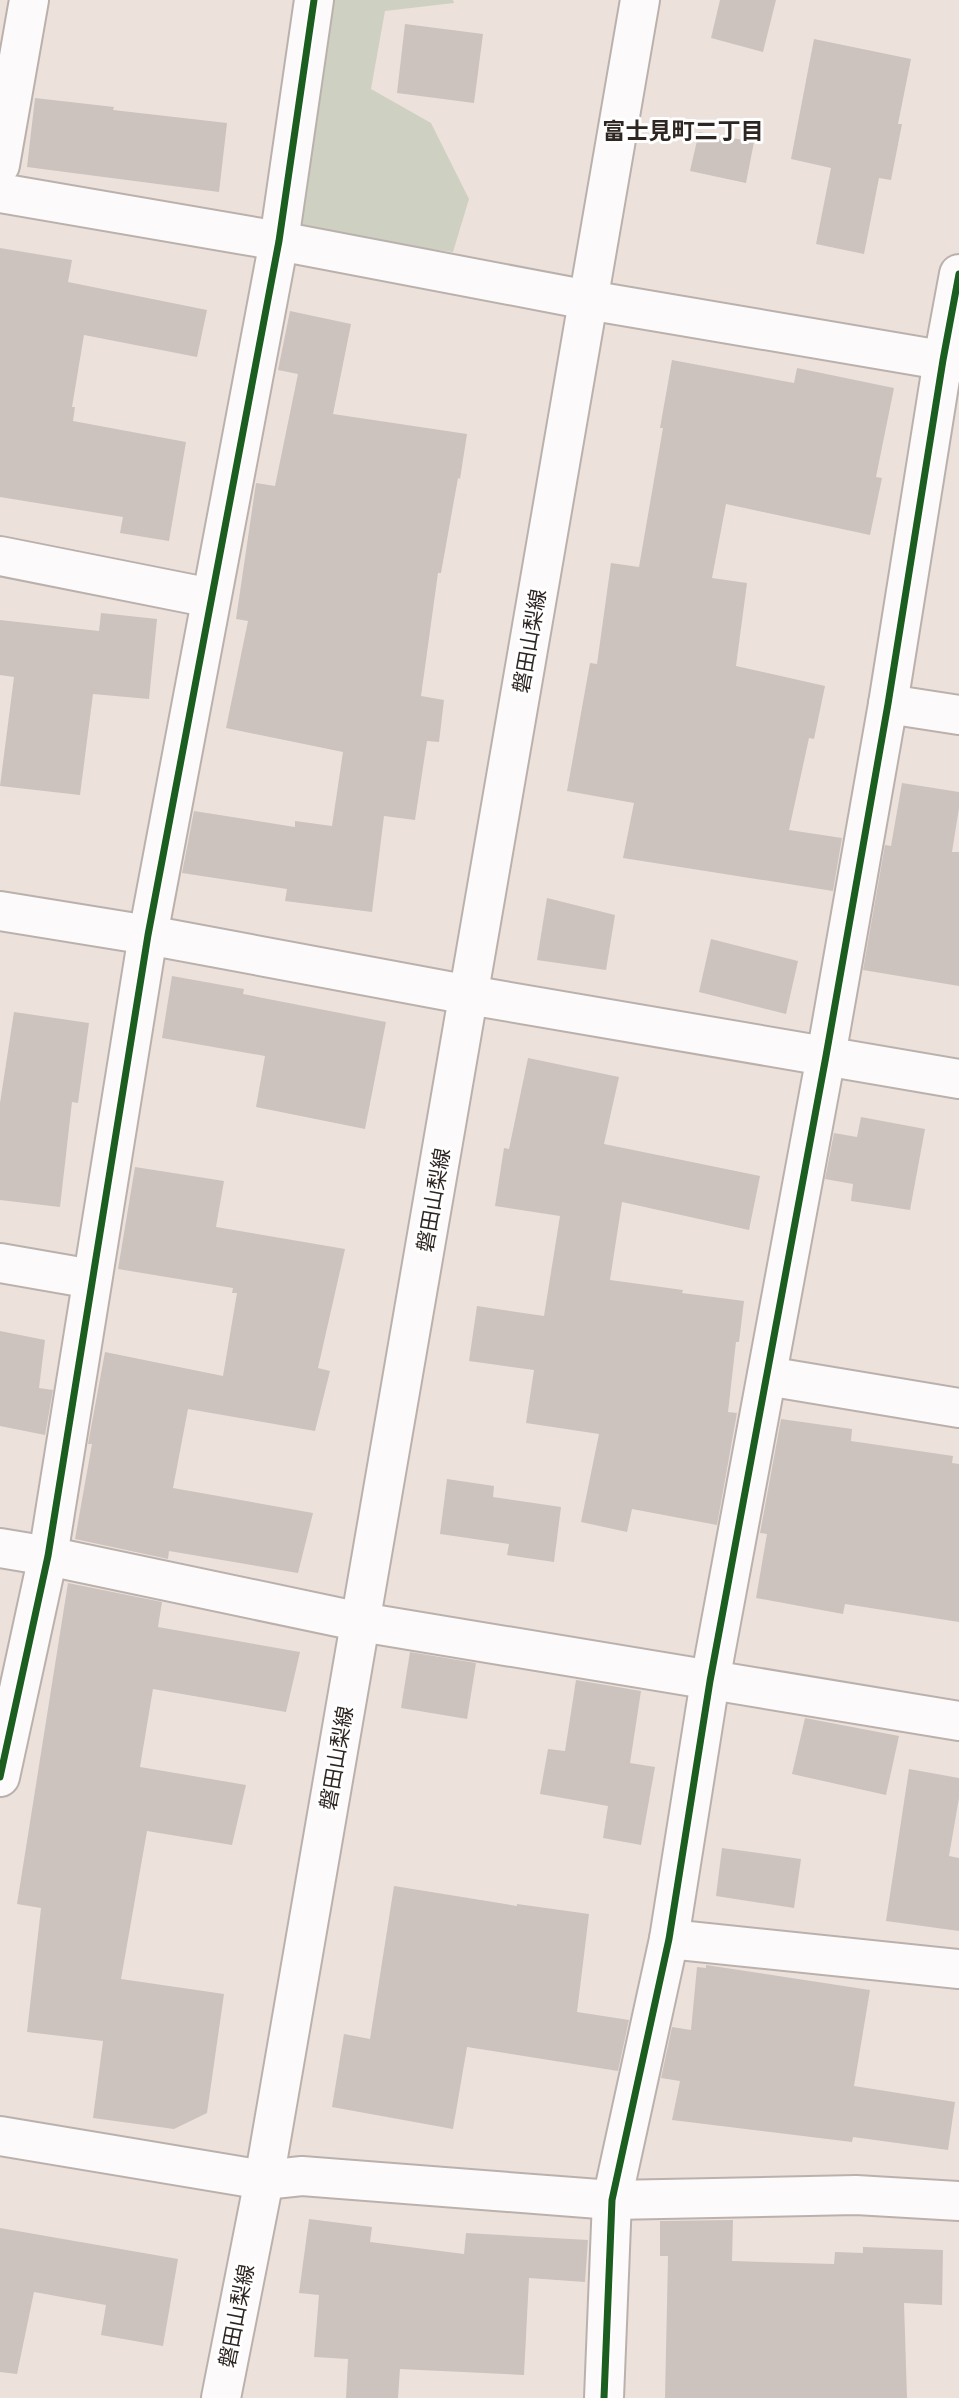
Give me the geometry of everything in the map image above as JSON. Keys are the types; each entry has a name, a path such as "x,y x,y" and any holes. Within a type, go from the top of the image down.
{"street":[{"path":"0,164 29,0"},
{"path":"0,1777 48,1556 148,935 279,241 314,0"},
{"name":"磐田山梨線","path":"221,2398 264,2180 640,0"},
{"path":"0,192 279,241 588,300 951,362"},
{"path":"604,2398 612,2200 669,1938 709,1681 826,1056 951,362 959,274"},
{"path":"0,556 211,598"},
{"path":"888,704 959,715"},
{"path":"0,911 959,1079"},
{"path":"0,1263 92,1279"},
{"path":"767,1376 959,1408"},
{"path":"0,1548 361,1622 959,1721"},
{"path":"669,1938 959,1969"},
{"path":"0,2136 264,2180 302,2176 612,2200 856,2195 959,2201"}],"shaded area":[{"path":"314,0 453,0 454,3 385,11 371,89 431,123 469,199 453,252 280,230"}],"building":[{"path":"720,0 776,0 763,52 711,38"},
{"path":"405,24 483,34 474,103 397,93"},
{"path":"814,39 911,59 898,124 902,124 891,180 879,178 864,254 816,244 831,168 791,159"},
{"path":"35,98 227,123 219,192 27,167"},
{"path":"699,132 754,142 746,183 690,171"},
{"path":"0,248 72,260 68,282 207,310 197,357 84,335 72,407 75,407 73,421 186,442 169,541 120,533 123,517 0,497"},
{"path":"290,311 351,324 333,414 467,434 441,573 438,573 421,696 444,700 439,742 427,741 415,820 384,816 372,912 285,901 287,889 182,873 194,811 295,827 295,821 332,826 343,752 226,728 248,621 236,619 256,483 275,486 298,374 278,370"},
{"path":"672,360 794,383 797,368 894,388 876,477 882,478 870,535 726,504 712,578 747,583 736,666 825,686 814,739 809,738 789,830 842,838 833,891 623,858 634,803 567,791 590,663 597,664 611,563 639,567"},
{"path":"101,613 157,619 149,699 93,694 80,795 0,786 14,677 0,675 0,620 99,631"},
{"path":"902,783 959,792 952,852 959,852 959,986 863,970 885,845 891,846"},
{"path":"547,898 615,915 606,970 537,960"},
{"path":"711,939 798,961 786,1014 699,992"},
{"path":"172,976 244,989 243,994 386,1022 365,1129 256,1107 265,1056 162,1038"},
{"path":"14,1012 89,1023 78,1103 72,1102 60,1207 0,1200 0,1103"},
{"path":"528,1058 619,1077 604,1144 760,1176 749,1230 622,1202 610,1280 744,1301 728,1412 737,1413 717,1525 632,1509 627,1532 581,1522 599,1434 526,1423 534,1370 469,1361 477,1306 544,1316 560,1216 495,1206 504,1148 509,1149"},
{"path":"861,1117 925,1129 910,1210 851,1201 853,1184 825,1179 834,1133 857,1137"},
{"path":"135,1167 224,1181 216,1227 345,1249 318,1368 330,1371 315,1431 188,1409 173,1488 313,1513 298,1573 169,1551 168,1559 75,1539 92,1444 88,1444 105,1352 223,1376 237,1293 232,1293 233,1288 118,1269"},
{"path":"0,1331 45,1340 39,1388 53,1390 45,1435 0,1426"},
{"path":"781,1419 852,1429 851,1441 953,1456 952,1463 959,1464 959,1622 845,1604 843,1614 756,1598 767,1534 760,1533"},
{"path":"447,1479 494,1486 493,1497 561,1507 554,1562 507,1555 509,1544 440,1534"},
{"path":"68,1583 162,1602 158,1627 300,1652 286,1712 153,1689 140,1767 246,1785 232,1845 147,1831 121,1979 224,1994 207,2113 174,2129 93,2118 103,2041 27,2032 41,1908 17,1904"},
{"path":"410,1652 476,1663 467,1719 401,1708"},
{"path":"576,1680 641,1691 630,1763 655,1767 641,1845 603,1838 608,1806 540,1794 548,1749 565,1751"},
{"path":"805,1718 899,1736 886,1795 792,1774"},
{"path":"909,1769 959,1778 959,1798 949,1856 959,1858 959,1931 886,1921"},
{"path":"722,1848 801,1859 794,1908 716,1896"},
{"path":"394,1886 517,1906 589,1914 577,2012 629,2020 618,2071 467,2047 453,2129 332,2107 344,2034 370,2039"},
{"path":"706,1965 870,1990 854,2086 955,2102 948,2150 853,2137 852,2142 672,2120 680,2081 661,2078 672,2027 691,2030 697,1967 706,1968"},
{"path":"309,2219 372,2227 370,2242 464,2254 466,2233 588,2240 585,2282 529,2278 524,2375 400,2369 398,2398 346,2398 348,2359 314,2357 319,2295 299,2293"},
{"path":"733,2220 732,2261 834,2264 835,2252 863,2253 863,2247 943,2250 942,2305 904,2303 907,2398 665,2398 668,2256 660,2256 660,2221"},
{"path":"0,2228 178,2259 163,2346 101,2335 106,2305 34,2292 17,2374 0,2372"}],"cycle path":[{"path":"0,1777 48,1556 148,935 279,241 314,0"},
{"path":"604,2398 612,2200 669,1939 710,1681 826,1056 888,704 959,274"}],"district":[{"name":"富士見町二丁目","path":"683,131"}]}
